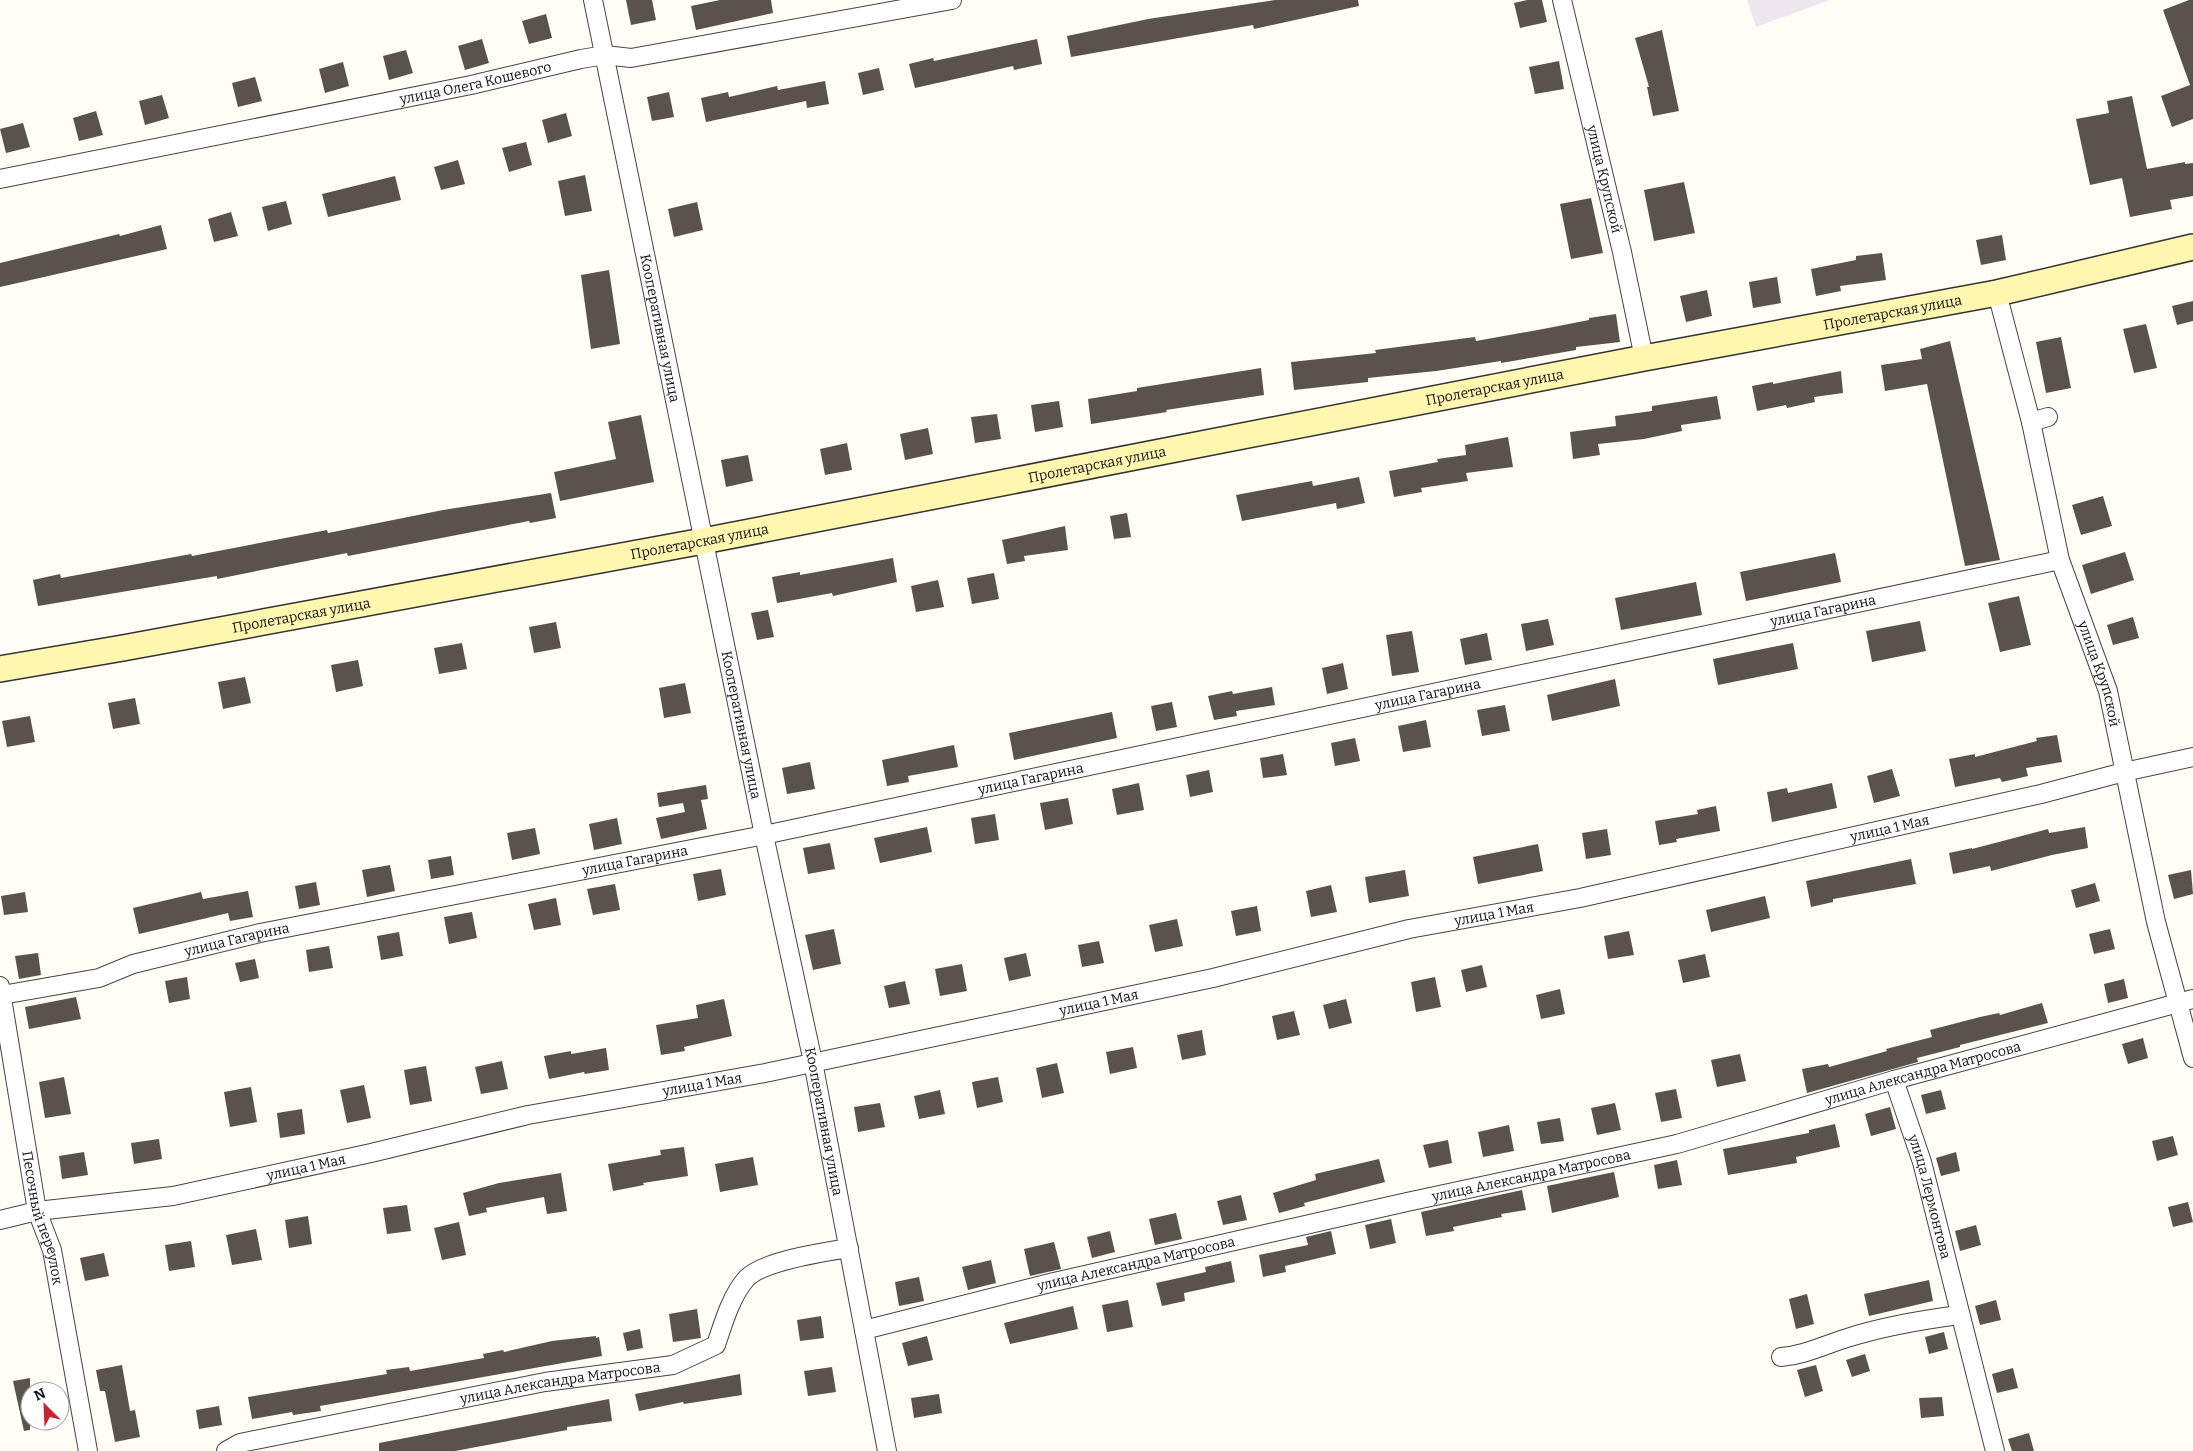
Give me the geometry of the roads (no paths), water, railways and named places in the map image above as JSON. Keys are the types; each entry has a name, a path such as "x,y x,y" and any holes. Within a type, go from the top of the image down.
{"main road":[{"name":"Пролетарская улица","path":"0,669 703,541 1644,358 1997,293 2193,247"}],"street":[{"name":"Кооперативная улица","path":"593,0 703,541 813,1062 887,1451"},
{"name":"улица Олега Кошевого","path":"0,179 471,85 581,59 605,56 631,58 952,0"},
{"name":"улица Крупской","path":"1562,0 1622,252 1644,358"},
{"name":"улица Крупской","path":"1997,293 2031,422 2060,560 2108,691 2156,922 2185,1001 2193,1058"},
{"path":"2031,422 2048,417"},
{"name":"улица Гагарина","path":"1,990 99,978 133,964 260,933 764,835 2060,560"},
{"name":"улица 1 Мая","path":"0,1220 37,1211 173,1196 371,1153 528,1115 813,1062 1213,978 1409,929 1590,896 2041,794 2124,772 2193,758"},
{"name":"Песочный переулок","path":"1,990 37,1211 52,1250 88,1451"},
{"name":"улица Александра Матросова","path":"864,1330 1054,1282 1407,1202 1677,1144 1894,1080 2185,1001"},
{"name":"улица Лермонтова","path":"1894,1080 1922,1162 1959,1315 1995,1451"},
{"name":"улица Александра Матросова","path":"226,1451 240,1443 545,1382 673,1365 716,1345 726,1313 746,1278 777,1262 848,1248"},
{"path":"1781,1357 1798,1356 1846,1338 1905,1322 1959,1315"}]}
